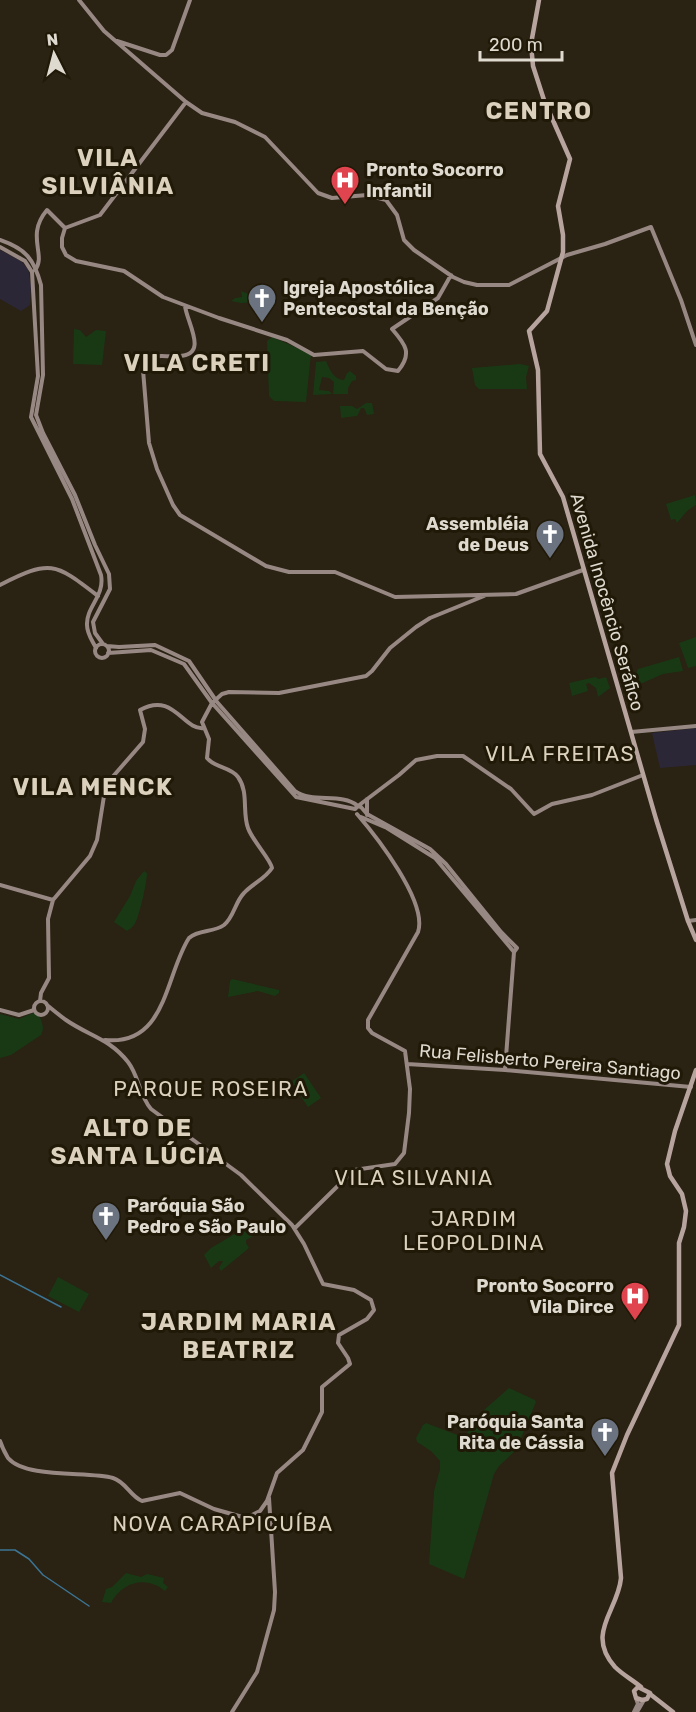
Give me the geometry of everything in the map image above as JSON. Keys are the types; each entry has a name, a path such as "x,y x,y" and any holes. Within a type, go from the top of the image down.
{"main road":[{"path":"79,0 109,36 186,102 202,113 232,120 265,137 313,189 323,196 332,198 374,195 386,200 399,220 404,240 417,253 451,276 469,284 507,286 562,258 651,227 677,289 696,345"},
{"path":"116,41 166,55 172,50 190,0"},
{"name":"Avenida Inocêncio Seráfico","path":"539,0 531,44 533,66 543,98 570,159 558,206 563,235 562,258 547,311 532,328 530,335 538,370 540,454 563,496 643,775 688,921 696,939"},
{"path":"65,228 100,215 186,102"},
{"path":"65,228 48,210 39,222 36,231 39,260 35,271 38,376 31,417 72,499 100,570 102,585 86,624 96,648 96,654 104,657 108,653 156,651 184,664 296,797 299,804"},
{"path":"65,228 62,247 66,255 72,259 124,271 163,297 287,340 314,354 363,351 386,369 398,371 406,359 406,352 392,329 435,301 451,276"},
{"path":"0,240 22,251 41,285 43,366 36,415 43,434 75,495 109,574 108,596 93,622 95,633 105,645 108,653"},
{"path":"0,247 25,261 35,271"},
{"path":"185,306 196,343 192,353 178,357 162,355 150,357 144,364 143,370 150,447 169,498 180,515 235,549 275,570 335,572 395,597 472,599"},
{"path":"0,585 28,571 50,567 67,573 98,596"},
{"path":"104,1040 114,1041 131,1037 151,1023 161,1006 189,938 196,933 225,924 245,892 272,868 246,824 240,779 235,773 207,760 209,739 203,727 204,717 214,701 222,694 233,691 279,693 366,676 390,648 430,618 472,599 516,594 583,570"},
{"path":"96,648 105,645 158,646 189,661 195,668 201,684"},
{"path":"40,1001 41,993 49,978 48,919 53,900 90,856 97,840 104,796 109,781 144,742 145,729 140,710 152,704 161,705 176,712 196,728 203,727"},
{"path":"631,732 696,726"},
{"path":"256,750 298,794 313,798 349,801 366,819 400,833 435,858 503,939 515,950"},
{"path":"358,810 367,798 399,776 416,760 437,756 467,757 511,789 534,814 552,804 592,795 643,775"},
{"path":"296,797 358,810 363,809"},
{"path":"295,1228 354,1170 395,1164 403,1157 410,1092 404,1049 372,1033 368,1028 368,1020 418,932 419,918 402,877 366,819 363,809 367,798"},
{"path":"366,819 430,849 446,864 515,950 505,1070"},
{"path":"370,828 375,822"},
{"path":"0,885 53,900"},
{"path":"688,921 696,920"},
{"path":"1,1444 8,1458 25,1467 66,1474 115,1478 124,1484 135,1498 145,1502 180,1493 214,1509 246,1518 260,1511 270,1495 277,1473 303,1450 322,1412 322,1387 350,1364 338,1343 339,1335 367,1319 373,1312 374,1305 371,1300 360,1293 323,1284 295,1228 241,1175 151,1109 143,1097 130,1065 117,1050 104,1040 66,1020 40,1001"},
{"path":"40,1001 35,1004 34,1010 38,1015 56,1012"},
{"path":"45,1013 47,1005"},
{"path":"0,1010 19,1015 34,1010"},
{"name":"Rua Felisberto Pereira Santiago","path":"407,1064 505,1070 691,1087"},
{"path":"647,1698 641,1687 611,1661 602,1634 621,1578 612,1473 679,1325 679,1243 686,1218 686,1204 670,1176 668,1164 675,1131 696,1070"},
{"path":"232,1712 256,1672 274,1610 270,1495"},
{"path":"627,1676 638,1704 636,1712"},
{"path":"634,1691 641,1687"},
{"path":"636,1698 647,1698 660,1702 673,1712"},
{"path":"636,1712 647,1698"}],"shaded area":[{"path":"0,250 21,261 28,269 31,285 30,305 21,311 0,299"},
{"path":"696,728 696,765 660,768 652,733"}],"green space":[{"path":"253,289 260,293 261,299 258,302 231,301 242,297 241,291 249,294"},
{"path":"74,329 80,330 86,337 96,330 106,331 102,365 73,364"},
{"path":"272,337 311,354 306,402 274,401 269,396 267,341"},
{"path":"326,361 333,374 341,380 344,380 350,371 356,376 356,380 352,381 348,388 348,394 333,394 334,382 322,377 319,390 329,391 332,394 313,395 316,362"},
{"path":"520,364 529,366 526,377 527,389 479,389 475,385 472,368"},
{"path":"366,403 372,403 374,414 367,415 364,408 361,408 357,416 341,418 340,406 352,406 357,409"},
{"path":"695,495 696,505 687,511 677,523 675,519 671,520 666,504"},
{"path":"696,637 696,666 688,668 679,643"},
{"path":"679,657 683,671 663,674 638,685 635,675 638,669"},
{"path":"595,677 599,679 606,677 610,688 598,697 596,688 589,683 586,684 588,691 572,696 569,683"},
{"path":"144,871 147,873 147,878 140,908 134,925 127,931 114,922 130,896 136,881"},
{"path":"232,979 279,990 279,993 275,996 258,991 228,997"},
{"path":"33,1013 38,1014 42,1022 41,1035 11,1055 0,1058 0,1014 19,1019"},
{"path":"304,1073 321,1098 308,1107 291,1082"},
{"path":"255,1222 264,1230 246,1240 249,1248 221,1271 219,1268 223,1261 219,1261 211,1268 204,1255 211,1248"},
{"path":"58,1277 89,1294 79,1312 48,1296"},
{"path":"509,1388 536,1402 516,1450 494,1474 464,1579 429,1564 434,1491 440,1461 431,1451 417,1442 416,1438 426,1423 460,1436 467,1433 484,1410"},
{"path":"126,1573 141,1577 147,1574 164,1578 163,1583 168,1587 165,1591 150,1583 135,1583 121,1590 111,1603 102,1602 106,1589 112,1587"}],"waterway":[{"path":"0,1275 61,1307"},
{"path":"0,1550 15,1550 29,1559 43,1575 89,1606"}],"place":[{"name":"Pronto Socorro Infantil","path":"345,206"},
{"name":"Igreja Apostólica Pentecostal da Benção","path":"262,324"},
{"name":"Assembléia de Deus","path":"550,560"},
{"name":"Paróquia São Pedro e São Paulo","path":"106,1242"},
{"name":"Pronto Socorro Vila Dirce","path":"635,1322"},
{"name":"Paróquia Santa Rita de Cássia","path":"605,1458"}],"district":[{"name":"CENTRO","path":"539,111"},
{"name":"VILA SILVIÂNIA","path":"108,172"},
{"name":"VILA CRETI","path":"197,363"},
{"name":"VILA FREITAS","path":"560,754"},
{"name":"VILA MENCK","path":"93,787"},
{"name":"PARQUE ROSEIRA","path":"211,1089"},
{"name":"ALTO DE SANTA LÚCIA","path":"138,1142"},
{"name":"VILA SILVANIA","path":"414,1178"},
{"name":"JARDIM LEOPOLDINA","path":"474,1231"},
{"name":"JARDIM MARIA BEATRIZ","path":"239,1336"},
{"name":"NOVA CARAPICUÍBA","path":"223,1524"}]}
